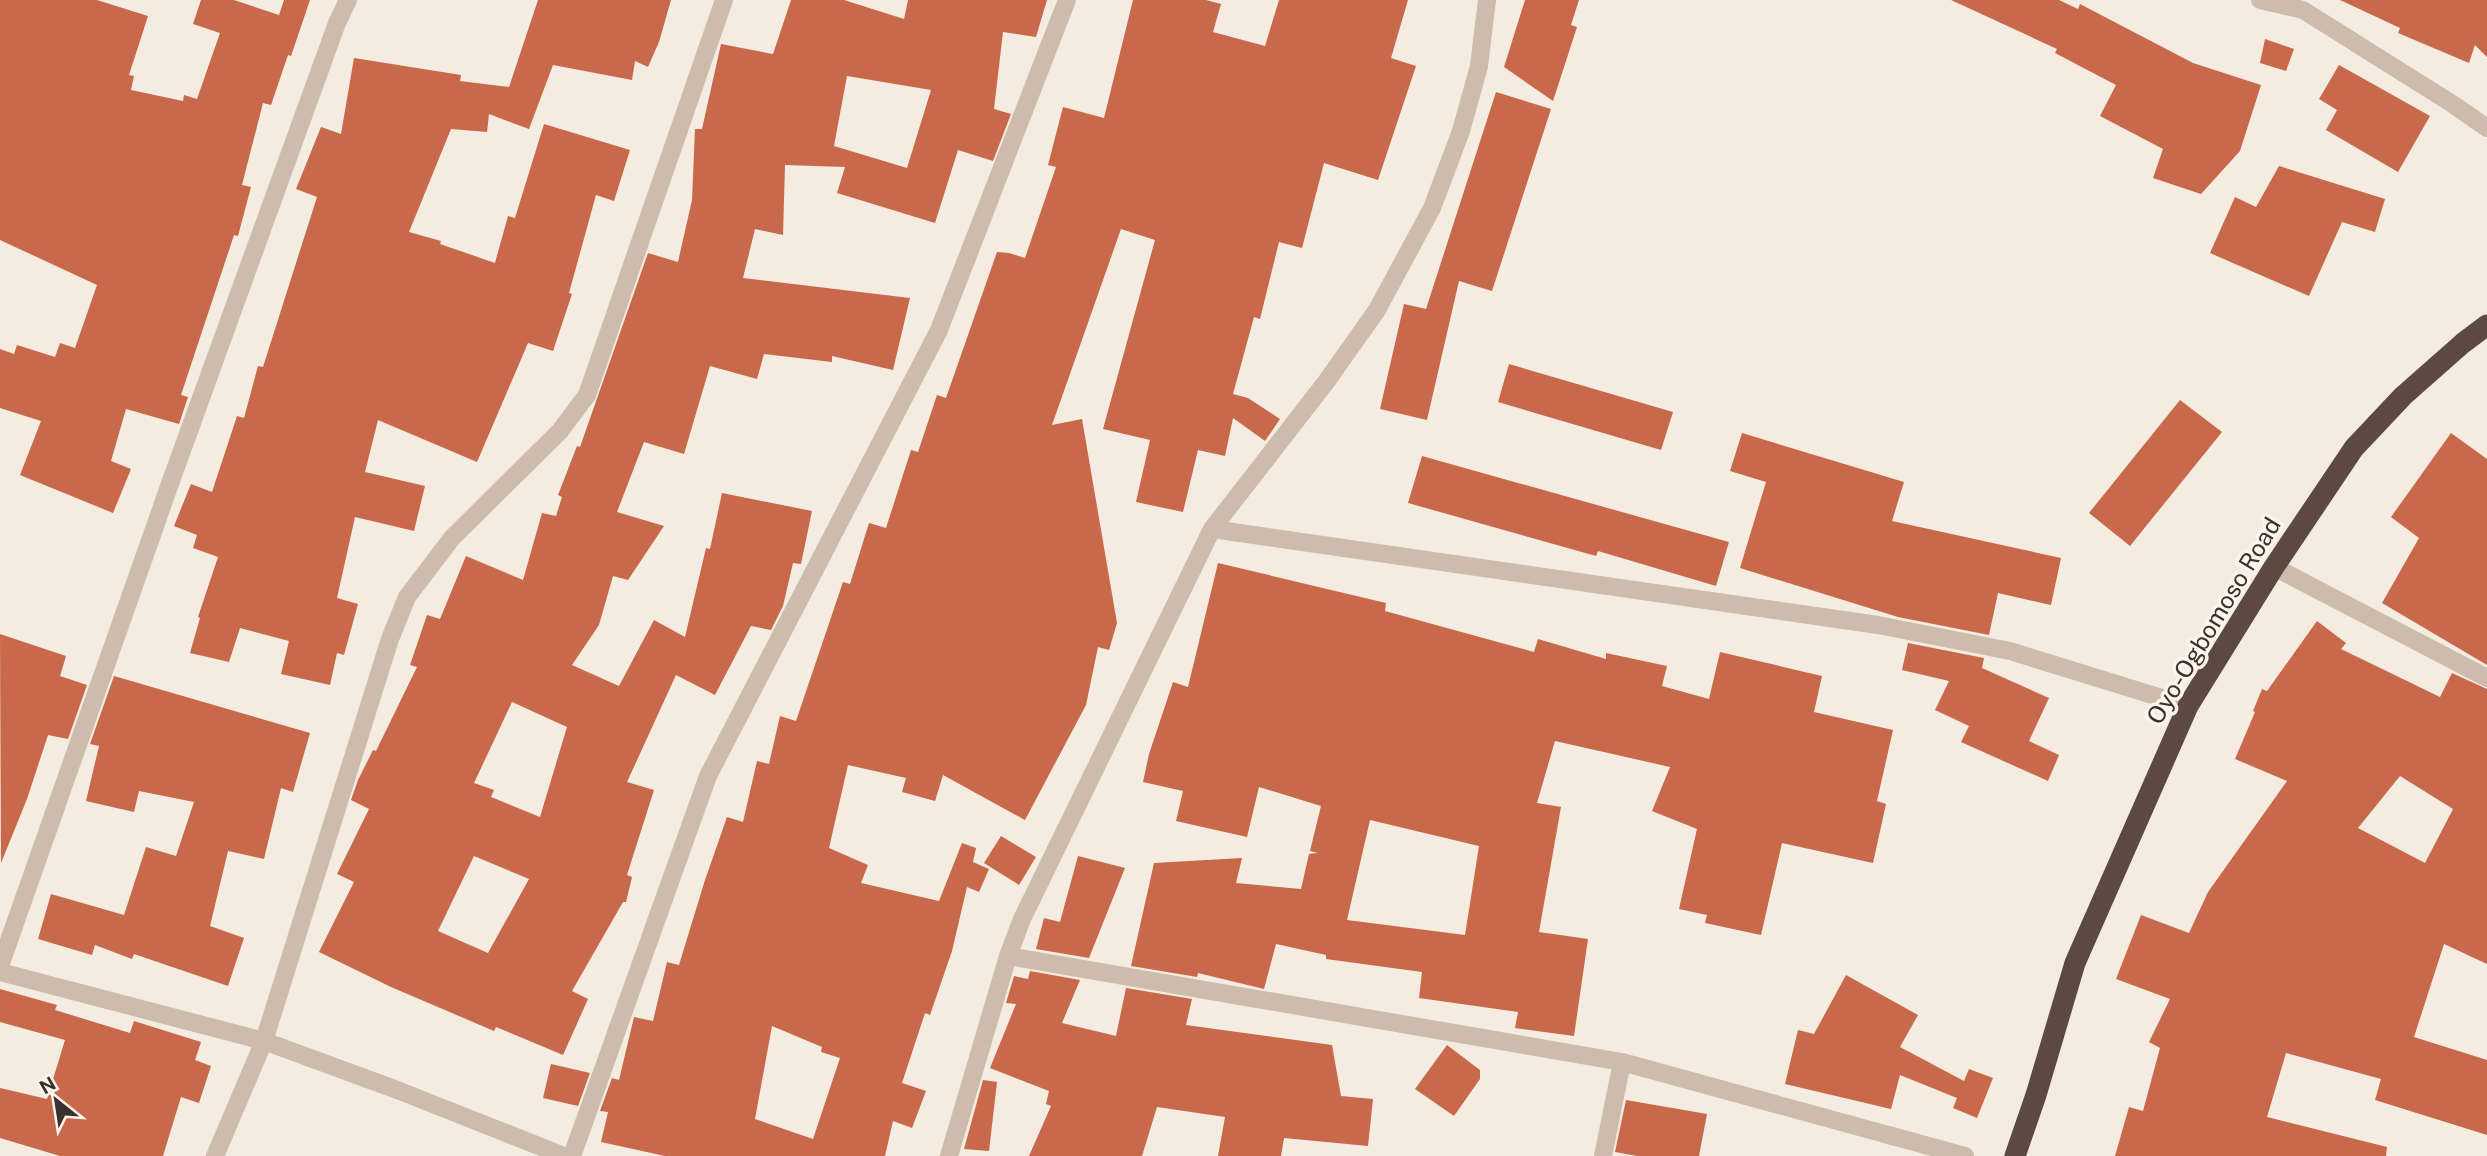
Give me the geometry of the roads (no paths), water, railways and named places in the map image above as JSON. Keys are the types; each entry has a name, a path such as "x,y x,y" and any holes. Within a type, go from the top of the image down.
{"highway":[{"name":"Oyo-Ogbomoso Road","path":"2014,1156 2036,1095 2076,963 2188,706 2274,566 2354,448 2403,396 2487,325"}],"street":[{"path":"0,966 172,478 337,23 348,0"},
{"path":"215,1156 264,1041 390,639 407,597 452,537 560,431 587,395 724,0"},
{"path":"572,1156 708,776 939,330 1067,0"},
{"path":"949,1156 1008,956 1022,919 1212,529 1326,382 1377,310 1432,208 1461,131 1479,66 1487,0"},
{"path":"2260,0 2305,5 2487,128"},
{"path":"1212,529 1878,625 2010,651 2188,706"},
{"path":"2274,566 2487,678"},
{"path":"1008,956 1622,1062 1965,1156"},
{"path":"0,972 264,1041 564,1156"},
{"path":"1603,1156 1622,1062"}]}
